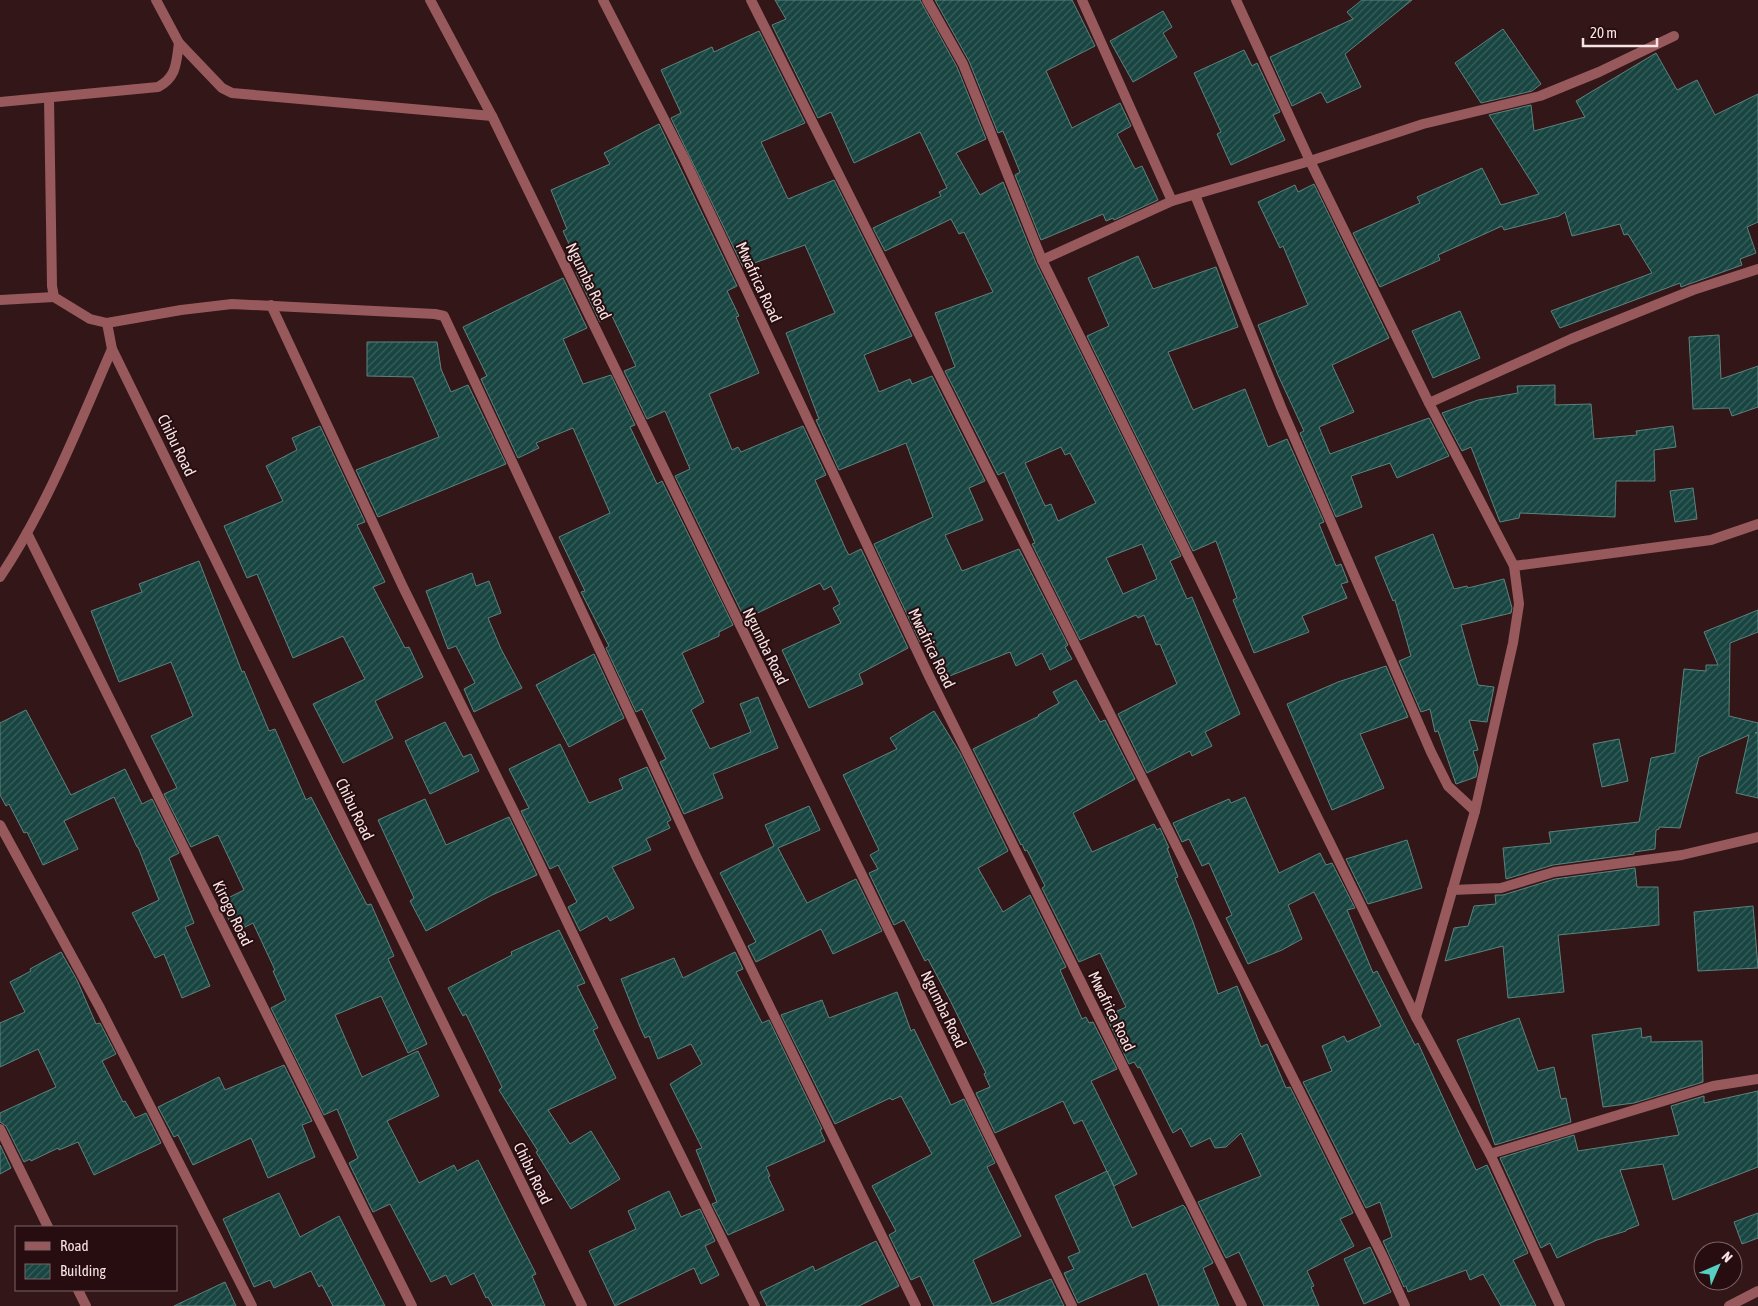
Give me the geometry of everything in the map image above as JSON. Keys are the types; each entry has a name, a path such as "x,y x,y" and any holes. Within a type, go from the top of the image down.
{"street":[{"path":"156,0 180,44 222,88 232,93 492,116"},
{"name":"Ngumba Road","path":"430,0 492,116 1072,1306"},
{"name":"Mwafrica Road","path":"602,0 684,158 929,676 1242,1306"},
{"path":"751,0 1384,1259 1405,1306"},
{"path":"927,0 963,64 1042,260 1416,1017 1490,1154 1560,1306"},
{"path":"1082,0 1172,201"},
{"path":"1236,0 1310,161 1429,402 1514,566 1519,604 1514,643 1475,811 1416,1017"},
{"path":"1042,260 1172,201 1310,161 1423,124 1540,96 1599,72 1674,36"},
{"path":"0,102 158,87 167,82 174,74 180,44"},
{"path":"49,98 52,286 54,297"},
{"path":"1195,195 1281,407 1431,752 1448,786 1475,811"},
{"path":"1429,402 1570,339 1694,290 1758,269"},
{"path":"0,300 54,297 90,319 107,323 208,306 232,304 444,316 696,856 916,1306"},
{"path":"271,305 403,587 530,844 624,1042 755,1306"},
{"name":"Chibu Road","path":"107,323 112,349 582,1306"},
{"path":"0,577 63,463 112,349"},
{"path":"1514,566 1711,540 1758,524"},
{"name":"Kirogo Road","path":"26,533 412,1306"},
{"path":"0,825 100,1008 252,1306"},
{"path":"1452,890 1501,888 1554,872 1682,855 1758,837"},
{"path":"1490,1154 1712,1086 1758,1079"},
{"path":"0,1129 48,1226"},
{"path":"78,1291 86,1306"},
{"path":"1729,1306 1758,1291"}],"building":[{"path":"775,0 920,0 957,67 986,139 956,153 980,195 1003,182 1036,263 1181,556 1170,561 1187,599 1192,597 1240,714 1205,732 1212,746 1192,756 1190,751 1147,773 1118,714 1177,684 1160,644 1156,645 1144,615 1138,618 1136,615 1080,640 1032,544 1035,543 1004,472 998,475 945,371 955,367 935,313 993,292 964,232 959,234 951,219 885,251 873,228 941,196 939,192 947,188 920,132 854,163 831,112 818,118 772,25 786,19","holes":["1061,447 1065,455 1070,453 1096,503 1058,521 1051,504 1045,506 1025,463","1142,544 1157,579 1123,594 1106,558"]},
{"path":"935,0 1072,0 1095,46 1046,71 1072,128 1120,103 1131,126 1117,134 1135,169 1142,166 1158,200 1114,220 1113,218 1106,221 1103,214 1041,240 1015,175 1020,172 1003,131 998,133 969,61"},
{"path":"1362,0 1412,0 1345,54 1361,87 1327,103 1321,92 1292,106 1270,57 1353,19 1347,12"},
{"path":"1163,11 1172,27 1163,33 1177,57 1133,82 1110,41"},
{"path":"1503,29 1541,84 1532,91 1481,103 1455,63"},
{"path":"759,31 805,123 761,142 788,199 834,180 912,336 864,355 879,392 910,379 912,384 932,376 985,481 969,488 983,520 945,535 962,571 1019,549 1068,645 1065,647 1072,659 1050,670 1042,653 1016,666 1010,652 942,679 926,639 920,642 874,544 933,517 906,443 839,470 816,420 819,419 786,333 835,313 805,245 743,267 671,118 681,113 661,70 712,47 714,52"},
{"path":"1244,50 1252,66 1257,63 1280,112 1273,115 1285,140 1231,165 1217,134 1221,132 1194,73"},
{"path":"1656,53 1677,90 1697,80 1715,115 1758,94 1758,222 1747,227 1756,253 1740,259 1742,265 1681,287 1680,283 1560,328 1551,311 1652,273 1628,234 1624,235 1620,224 1572,236 1565,212 1559,216 1504,230 1502,226 1438,255 1440,260 1380,287 1353,233 1420,203 1417,197 1482,168 1501,205 1539,194 1489,115 1531,105 1534,131 1585,117 1576,101"},
{"path":"659,124 737,286 727,291 739,316 736,317 759,373 709,394 732,450 738,447 741,452 803,426 826,475 815,480 846,550 849,555 861,549 908,648 859,674 863,684 809,708 782,650 841,623 833,608 840,604 831,586 824,590 820,583 745,619 675,476 690,469 665,411 647,419 624,371 636,366 612,316 600,322 576,272 581,270 563,231 567,229 551,190 610,164 604,153"},
{"path":"1314,184 1389,338 1332,365 1354,412 1319,427 1330,454 1429,418 1449,456 1397,478 1390,463 1351,476 1362,507 1336,517 1300,433 1304,431 1278,375 1258,325 1308,305 1283,246 1280,248 1258,202 1295,185 1298,192"},
{"path":"1138,256 1153,289 1216,267 1238,327 1168,352 1193,410 1245,389 1268,447 1287,439 1324,522 1319,524 1336,566 1341,564 1348,582 1341,584 1347,598 1302,616 1309,632 1254,653 1233,600 1237,598 1216,541 1193,551 1087,336 1109,326 1088,278"},
{"path":"563,278 587,328 563,339 583,384 611,375 635,425 630,427 657,484 662,481 733,625 719,632 719,636 682,653 704,702 691,710 710,749 751,732 740,704 758,697 778,748 713,774 723,798 684,814 660,762 666,759 642,709 636,712 606,648 609,646 581,592 585,591 559,537 610,513 573,428 536,443 539,448 518,458 481,379 487,376 463,327"},
{"path":"1460,311 1480,358 1433,378 1412,331"},
{"path":"1719,335 1721,379 1758,366 1758,407 1732,416 1729,408 1693,409 1689,337"},
{"path":"367,342 437,342 441,369 451,392 468,385 506,464 378,517 356,470 439,437 413,377 367,376"},
{"path":"1555,385 1555,405 1591,404 1594,439 1637,435 1636,431 1673,426 1676,447 1654,450 1655,481 1616,481 1615,517 1520,513 1519,518 1500,522 1471,447 1462,451 1442,413 1478,400 1518,393 1517,386"},
{"path":"320,426 365,522 357,525 385,582 373,587 405,648 409,647 423,677 375,701 393,738 343,763 313,704 365,679 343,636 293,658 257,574 247,578 224,526 283,501 266,466 297,450 292,438"},
{"path":"1693,488 1697,519 1675,522 1670,491"},
{"path":"1433,534 1454,589 1467,586 1468,588 1504,579 1512,608 1511,613 1461,625 1478,685 1494,687 1487,722 1469,720 1478,750 1473,751 1478,767 1476,777 1456,784 1438,731 1435,732 1430,709 1421,712 1399,661 1411,656 1395,600 1393,601 1375,557"},
{"path":"199,561 242,672 244,671 269,731 275,729 306,800 311,797 367,905 371,904 394,956 388,959 427,1044 408,1053 381,996 335,1015 362,1077 418,1051 439,1096 387,1121 419,1183 454,1165 457,1171 478,1160 536,1274 532,1276 545,1306 493,1306 488,1297 486,1298 474,1273 451,1285 446,1275 431,1282 390,1204 373,1212 349,1163 358,1158 337,1109 324,1115 271,1008 286,1000 273,971 275,970 253,923 235,932 220,902 244,890 218,835 191,847 164,794 177,788 151,736 193,716 171,662 119,682 91,611 142,592 139,584"},
{"path":"472,573 476,586 489,581 501,613 488,618 501,649 522,688 474,712 464,689 475,683 456,646 448,649 426,591"},
{"path":"1758,610 1758,632 1730,643 1729,716 1758,723 1758,732 1755,733 1758,733 1758,798 1736,793 1749,735 1699,757 1680,828 1659,827 1656,830 1655,849 1634,852 1634,854 1553,865 1506,879 1503,848 1551,843 1549,832 1639,822 1651,758 1675,753 1684,669 1706,671 1706,665 1718,665 1704,632"},
{"path":"594,654 624,718 569,747 536,685"},
{"path":"1386,666 1408,717 1360,734 1384,788 1332,810 1287,704 1338,682"},
{"path":"1076,680 1100,722 1105,720 1135,779 1073,813 1092,852 1154,824 1157,830 1160,828 1169,848 1167,848 1178,877 1175,878 1193,922 1218,994 1237,986 1261,1047 1267,1044 1286,1088 1290,1087 1353,1213 1340,1219 1354,1246 1307,1271 1314,1286 1311,1287 1319,1306 1264,1306 1239,1252 1226,1258 1198,1202 1261,1176 1241,1133 1226,1147 1215,1148 1210,1138 1191,1147 1181,1128 1173,1133 1140,1067 1138,1068 1134,1062 1129,1064 1106,1016 1126,1007 1100,953 1079,962 1042,888 1045,886 1027,850 1025,851 1021,845 973,749 1039,716 1059,703 1053,692"},
{"path":"26,710 71,795 125,769 142,804 152,799 179,853 169,858 194,923 185,927 210,986 182,998 164,954 155,958 132,913 159,900 138,847 114,797 64,821 78,849 43,865 27,832 24,833 9,804 6,806 0,795 0,723"},
{"path":"934,711 960,753 1008,851 978,868 1003,912 1030,895 1066,967 1060,970 1082,1019 1086,1017 1089,1023 1093,1022 1117,1069 1091,1081 1137,1174 1114,1186 1082,1120 1074,1124 1063,1101 995,1133 976,1093 990,1087 984,1074 986,1073 928,959 925,961 904,920 894,925 869,873 878,869 870,855 879,850 843,775 897,749 890,738"},
{"path":"445,722 463,757 471,754 479,771 430,794 405,741"},
{"path":"1619,739 1628,781 1602,787 1593,744"},
{"path":"560,744 589,803 623,789 619,779 647,767 671,820 667,822 670,828 646,839 651,850 612,867 634,908 610,921 607,916 580,931 568,907 577,902 558,865 550,869 521,811 529,808 509,769"},
{"path":"1245,797 1279,873 1320,853 1326,865 1332,863 1355,908 1347,910 1373,973 1377,971 1415,1045 1418,1043 1476,1170 1487,1165 1528,1253 1513,1260 1536,1306 1501,1306 1483,1274 1470,1280 1466,1270 1408,1292 1406,1286 1404,1287 1383,1241 1392,1237 1380,1202 1366,1208 1303,1082 1332,1071 1322,1046 1344,1036 1347,1042 1381,1026 1314,892 1288,905 1302,939 1282,950 1248,964 1226,918 1232,915 1209,863 1202,866 1189,839 1182,842 1173,823 1229,799 1231,803"},
{"path":"425,799 446,845 509,817 537,875 492,895 426,931 410,901 414,898 378,820"},
{"path":"809,806 820,830 778,848 807,903 856,879 882,931 833,954 821,929 756,962 748,946 756,942 720,873 774,846 765,825"},
{"path":"1407,840 1422,888 1368,904 1346,859"},
{"path":"1635,868 1637,887 1658,887 1659,925 1558,935 1564,992 1508,998 1503,946 1445,961 1454,928 1468,926 1474,906 1496,904 1495,895 1503,895 1555,879"},
{"path":"1753,906 1758,968 1698,971 1694,912"},
{"path":"559,930 585,983 577,986 598,1028 593,1030 616,1078 548,1110 570,1144 591,1131 620,1179 571,1209 536,1152 538,1151 499,1090 502,1087 466,1014 463,1016 448,988 512,955 511,952"},
{"path":"61,952 77,980 96,1024 100,1023 116,1054 102,1061 123,1102 125,1101 135,1118 146,1113 161,1143 94,1175 78,1142 24,1162 6,1126 0,1122 0,1113 56,1087 38,1049 0,1067 0,1023 25,1012 10,982"},
{"path":"735,952 743,969 736,972 762,1023 769,1020 822,1129 820,1130 825,1141 766,1167 770,1176 768,1177 784,1210 728,1235 712,1204 717,1202 696,1150 702,1148 670,1084 702,1064 691,1044 658,1059 649,1036 645,1038 621,979 674,958 683,978"},
{"path":"897,992 911,1031 914,1029 951,1105 964,1099 995,1163 987,1167 1021,1236 973,1260 992,1304 1051,1279 1064,1306 934,1306 920,1276 911,1280 889,1235 896,1231 872,1186 932,1154 901,1096 892,1100 890,1098 835,1124 781,1015 822,1000 829,1018"},
{"path":"1519,1018 1538,1071 1554,1067 1561,1099 1566,1098 1571,1122 1495,1145 1457,1040"},
{"path":"1641,1028 1642,1038 1651,1036 1651,1042 1702,1041 1703,1082 1634,1103 1603,1107 1592,1035"},
{"path":"284,1065 312,1121 302,1125 315,1157 268,1178 251,1138 193,1165 178,1135 174,1137 158,1107 219,1077 225,1090"},
{"path":"1758,1091 1758,1167 1673,1200 1663,1164 1620,1170 1639,1225 1597,1240 1557,1258 1550,1243 1541,1248 1500,1158 1574,1135 1578,1151 1679,1135 1671,1106 1704,1096 1704,1103"},
{"path":"0,1145 11,1168 0,1174"},
{"path":"1107,1171 1132,1228 1183,1205 1185,1207 1213,1263 1203,1268 1219,1306 1159,1306 1146,1273 1078,1303 1064,1273 1074,1269 1068,1257 1080,1252 1055,1196"},
{"path":"669,1191 681,1217 700,1209 715,1241 705,1246 719,1275 701,1284 694,1268 615,1306 589,1251 636,1229 628,1211"},
{"path":"279,1193 300,1237 339,1216 385,1306 333,1306 322,1285 319,1287 311,1271 274,1288 270,1280 254,1287 223,1219"},
{"path":"1758,1213 1758,1238 1743,1244 1734,1222"},
{"path":"876,1241 899,1286 859,1306 767,1306 760,1292 813,1266 815,1271"},
{"path":"1370,1247 1391,1292 1364,1304 1344,1259"},
{"path":"225,1282 236,1306 174,1306"}]}
